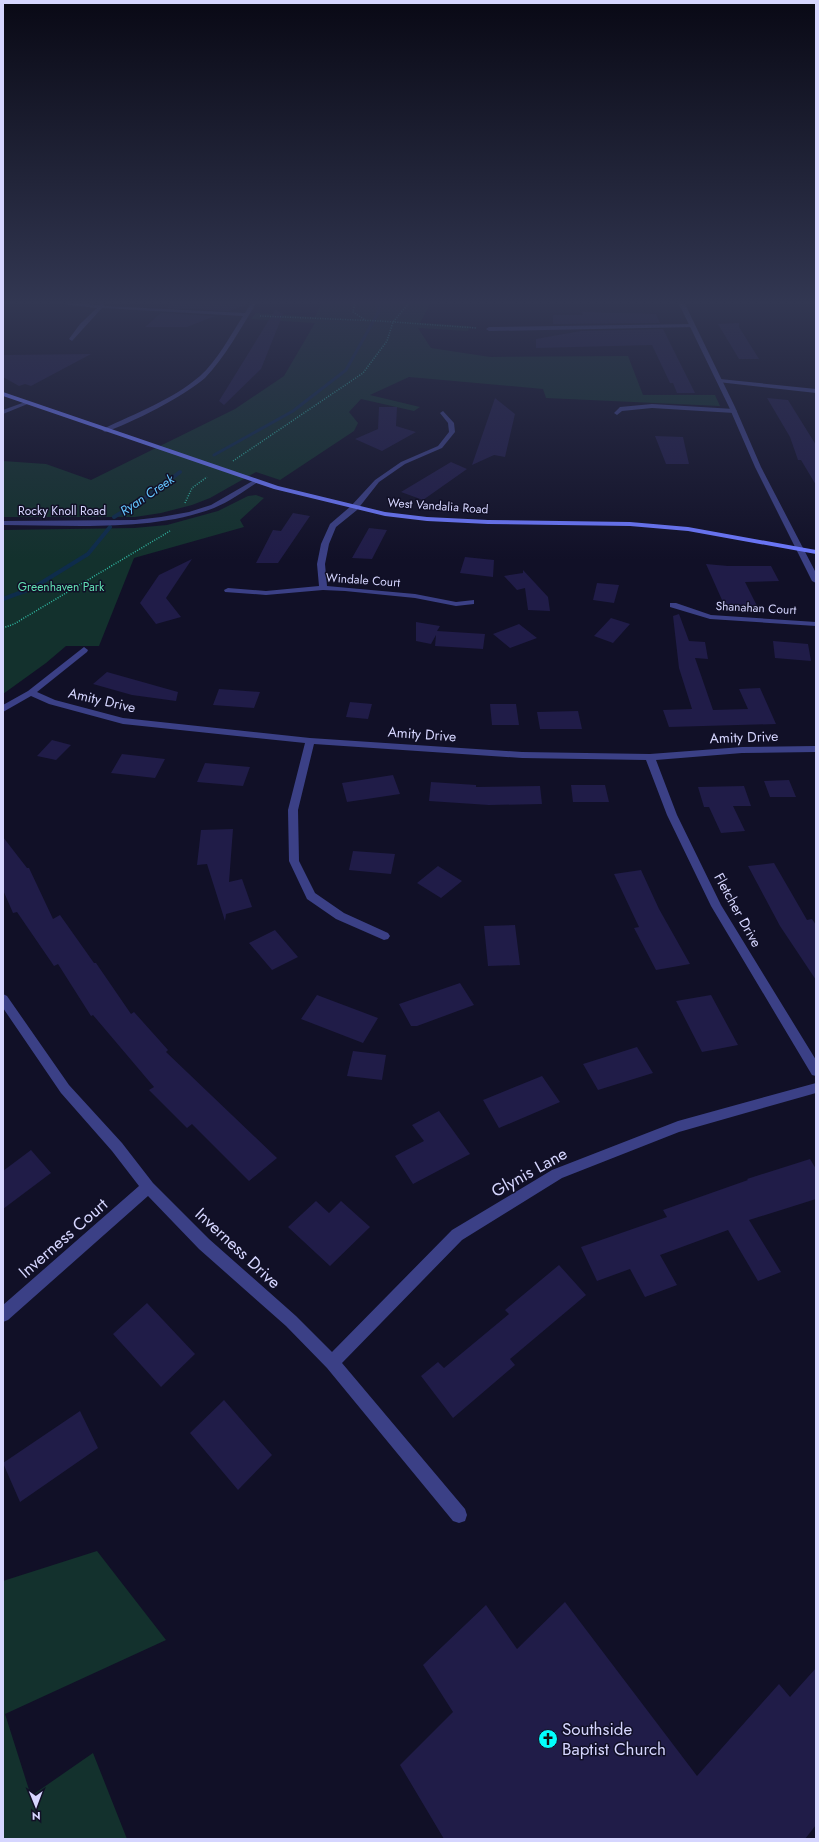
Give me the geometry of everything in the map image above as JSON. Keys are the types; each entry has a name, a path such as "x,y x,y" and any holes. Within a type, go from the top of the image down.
{"main road":[{"name":"West Vandalia Road","path":"3,394 256,481 354,508 385,514 427,519 488,522 630,524 688,528 816,552"}],"street":[{"path":"105,430 163,403 186,388"},
{"path":"723,388 758,468 816,581"},
{"path":"787,388 816,391"},
{"path":"3,412 28,403"},
{"path":"323,588 321,564 324,544 333,526 354,508 377,481 403,464 440,446 452,432 451,423 443,413"},
{"name":"Rocky Knoll Road","path":"3,523 135,522 161,519 190,514 213,506 256,481"},
{"name":"Windale Court","path":"228,590 290,592 323,588 415,596 456,604 471,602"},
{"name":"Shanahan Court","path":"673,606 710,618 816,624"},
{"path":"3,709 31,693 84,650"},
{"name":"Amity Drive","path":"31,693 52,702 123,720 310,741 522,754 650,757 742,750 816,749"},
{"path":"310,741 293,810 294,861 312,896 340,916 384,936"},
{"name":"Fletcher Drive","path":"650,757 672,815 716,906 816,1071"},
{"name":"Inverness Drive","path":"3,999 65,1089 117,1147 148,1187 204,1244 291,1321 332,1363 459,1515"},
{"name":"Glynis Lane","path":"332,1363 457,1235 556,1174 678,1127 816,1088"},
{"name":"Inverness Court","path":"3,1315 148,1187"}],"lane":[{"path":"617,413 620,409 644,406 734,411"}],"green space":[{"path":"266,388 385,388 370,395 420,407 414,411 361,399 349,412 358,423 354,431 280,480 256,472 210,498 192,505 161,513 135,517 3,517 3,461 46,464 91,480 235,409"},
{"path":"531,388 640,388 643,395 715,395 720,406 546,398 543,389"},
{"name":"Greenhaven Park","path":"256,495 264,498 240,520 244,527 134,558 99,646 66,646 46,663 3,694 3,530 134,528 167,525 218,511 248,496"},
{"path":"97,1551 166,1640 5,1714 31,1796 93,1753 127,1839 3,1839 3,1581"}],"building":[{"path":"227,388 242,388 224,405 219,401"},
{"path":"675,388 692,388 695,393 677,393"},
{"path":"495,398 515,414 505,457 494,455 472,465"},
{"path":"767,398 788,400 816,445 816,485 801,460 798,460 790,437"},
{"path":"379,407 397,407 396,426 416,432 382,451 355,439 378,429"},
{"path":"655,436 683,437 689,464 666,464"},
{"path":"451,462 467,469 423,500 401,492"},
{"path":"293,513 310,516 278,563 256,563 273,530 281,531"},
{"path":"369,528 387,530 372,559 352,558"},
{"path":"465,557 494,560 493,577 460,573"},
{"path":"192,559 166,598 181,617 156,624 140,603 159,575"},
{"path":"706,564 728,566 771,566 779,581 745,582 758,608 726,609"},
{"path":"523,570 548,597 550,611 528,610 525,588 517,590 504,576 523,573"},
{"path":"597,583 619,585 614,603 593,600"},
{"path":"679,614 689,641 705,642 708,659 695,658 713,710 748,709 739,689 760,688 776,724 669,727 663,710 692,709 679,668 673,616"},
{"path":"611,618 630,624 613,643 594,636"},
{"path":"416,622 440,626 437,631 485,634 483,649 435,646 436,635 431,644 416,641"},
{"path":"519,624 537,638 510,648 493,634"},
{"path":"773,641 808,644 811,661 775,658"},
{"path":"107,672 178,692 176,701 132,695 93,684"},
{"path":"219,689 260,692 254,708 213,705"},
{"path":"350,702 372,704 368,719 346,717"},
{"path":"490,704 516,704 519,725 492,725"},
{"path":"578,711 582,729 540,729 537,712"},
{"path":"52,740 71,745 56,760 37,756"},
{"path":"122,754 165,759 155,778 111,773"},
{"path":"205,763 250,767 243,786 197,782"},
{"path":"393,775 400,794 347,802 342,783"},
{"path":"789,780 796,797 770,797 764,781"},
{"path":"431,782 476,785 476,787 540,786 542,804 489,805 429,801"},
{"path":"571,785 605,785 609,802 573,802"},
{"path":"744,786 751,806 733,806 745,831 721,833 709,807 704,807 698,787"},
{"path":"233,829 229,882 242,879 252,907 226,914 225,921 207,864 197,865 201,830"},
{"path":"3,837 27,868 29,868 53,919 60,915 94,963 96,963 131,1014 134,1012 168,1050 166,1052 277,1158 249,1181 192,1124 187,1128 149,1090 154,1087 93,1015 91,1016 58,964 54,966 17,912 13,913 3,890"},
{"path":"353,851 395,854 391,874 349,870"},
{"path":"774,863 807,920 812,919 816,925 816,980 780,926 748,866"},
{"path":"438,866 462,881 441,898 417,883"},
{"path":"641,870 659,909 690,964 656,970 634,928 639,927 614,874"},
{"path":"515,925 520,965 488,966 484,926"},
{"path":"275,930 298,957 272,970 249,943"},
{"path":"460,983 474,1005 417,1026 411,1026 399,1004"},
{"path":"317,995 378,1018 363,1043 301,1019"},
{"path":"711,995 738,1045 702,1052 676,1001"},
{"path":"637,1047 653,1073 598,1090 583,1064"},
{"path":"353,1051 386,1055 382,1080 347,1076"},
{"path":"542,1076 560,1102 499,1128 483,1100"},
{"path":"439,1111 470,1154 413,1184 395,1156 424,1141 412,1125"},
{"path":"31,1150 51,1173 3,1209 3,1171"},
{"path":"810,1159 816,1169 816,1199 749,1220 781,1272 758,1281 728,1230 660,1255 677,1285 645,1297 630,1269 597,1281 581,1247 667,1217 663,1210 748,1180 747,1179"},
{"path":"316,1201 329,1213 341,1201 370,1227 330,1266 288,1227"},
{"path":"559,1265 586,1295 510,1359 515,1365 453,1418 421,1376 438,1362 444,1368 509,1314 505,1310"},
{"path":"147,1303 195,1354 161,1387 113,1334"},
{"path":"224,1400 272,1455 238,1490 190,1433"},
{"path":"80,1411 98,1448 20,1502 3,1463"},
{"name":"Southside Baptist Church","path":"565,1602 697,1776 779,1684 790,1697 816,1668 816,1825 805,1839 444,1839 400,1765 453,1712 423,1665 486,1605 517,1649"}],"waterway":[{"name":"Ryan Creek","path":"214,455 293,411 323,388"},
{"name":"Ryan Creek","path":"114,517 141,501 180,472"},
{"name":"Ryan Creek","path":"3,599 33,588 88,554 110,527"}],"place":[{"name":"Southside Baptist Church","path":"548,1739"}]}
